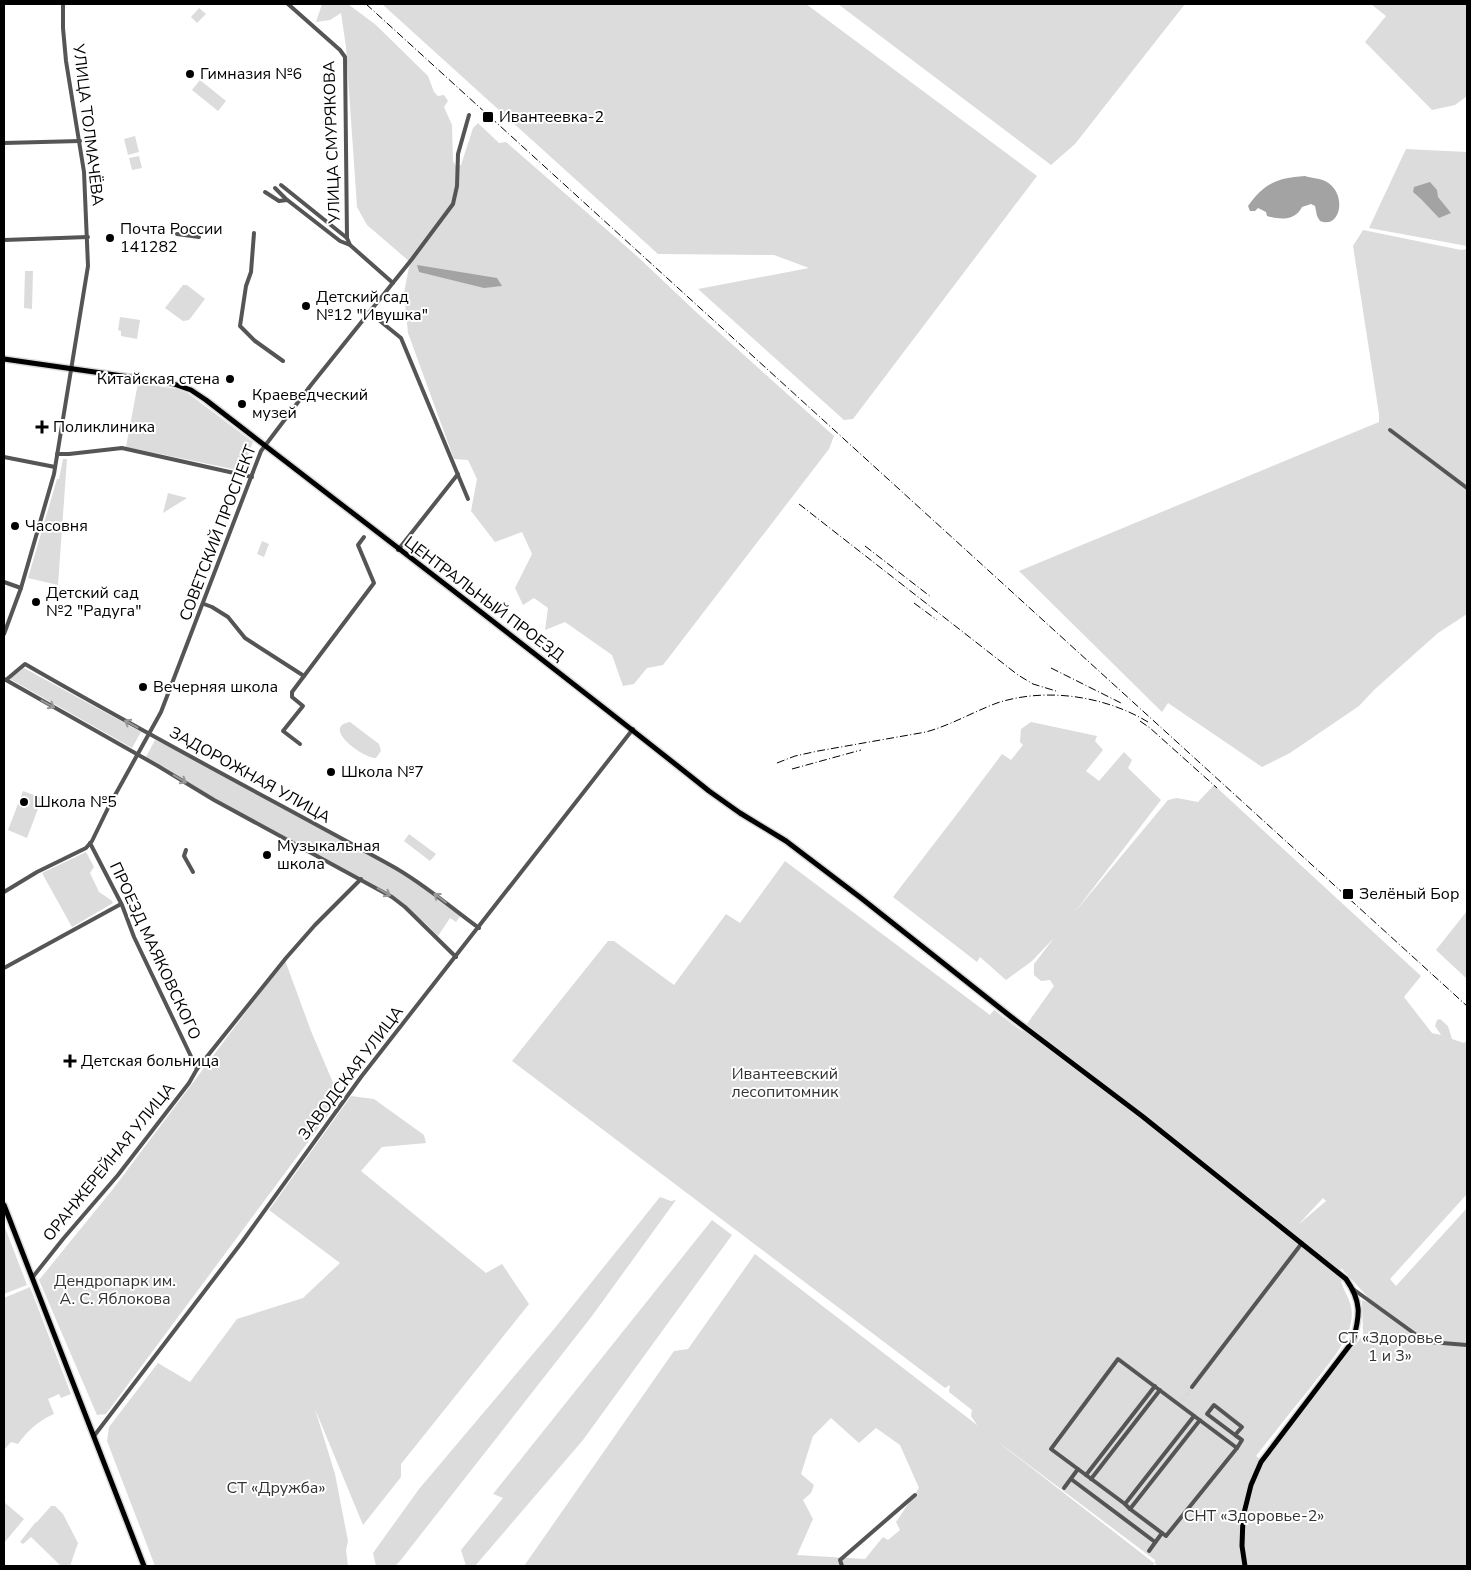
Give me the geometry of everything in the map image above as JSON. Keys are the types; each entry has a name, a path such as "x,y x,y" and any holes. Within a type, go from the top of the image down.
{"main road":[{"name":"ЦЕНТРАЛЬНЫЙ ПРОЕЗД","path":"4,359 181,385 206,400 398,550 633,729 718,798 786,841 861,898 1338,1271 1353,1289"},
{"path":"4,1205 144,1566"},
{"path":"1245,1566 1242,1546 1243,1517 1251,1485 1266,1454 1353,1342 1358,1322 1359,1306 1353,1289"}],"street":[{"name":"УЛИЦА ТОЛМАЧЁВА","path":"4,634 21,588 55,467 86,283 88,237 86,187 66,61 63,4"},
{"name":"УЛИЦА СМУРЯКОВА","path":"288,4 340,50 345,57 347,238 350,245 392,283"},
{"name":"СОВЕТСКИЙ ПРОСПЕКТ","path":"90,844 161,712 264,445 453,204 457,186 458,154 469,115"},
{"path":"4,143 80,141"},
{"path":"281,185 347,238"},
{"path":"275,188 287,200 340,241 350,245"},
{"path":"265,192 280,200 287,200"},
{"path":"254,233 251,272 246,286 240,326 255,341 283,362"},
{"path":"177,234 198,237"},
{"path":"4,240 88,237"},
{"path":"369,312 401,338 468,499"},
{"path":"1390,430 1467,488"},
{"path":"57,454 122,448 252,477"},
{"path":"4,457 55,467"},
{"path":"398,550 458,474"},
{"path":"300,744 283,731 303,706 292,697 292,692 374,583 358,544 364,537"},
{"path":"4,582 21,588"},
{"path":"204,604 228,617 245,638 304,676"},
{"name":"ЗАДОРОЖНАЯ УЛИЦА","path":"456,957 405,907 392,897 214,800 158,766 5,680 25,664 149,734 392,866 426,888 478,928"},
{"name":"ЗАВОДСКАЯ УЛИЦА","path":"94,1436 242,1242 361,1077 633,729"},
{"path":"4,892 37,872 86,848 90,844"},
{"name":"ПРОЕЗД МАЯКОВСКОГО","path":"90,844 121,904 137,943 197,1069"},
{"path":"186,850 184,856 193,872"},
{"name":"ОРАНЖЕРЕЙНАЯ УЛИЦА","path":"32,1278 118,1175 189,1083 197,1069 286,958 361,880"},
{"path":"4,968 121,904"},
{"path":"1192,1387 1302,1243"},
{"path":"1353,1289 1422,1339 1467,1345"},
{"path":"1235,1435 1242,1427 1214,1405 1207,1414 1235,1435 1242,1440 1236,1448 1166,1536 1051,1449 1118,1358 1180,1403 1236,1448"},
{"path":"1086,1475 1155,1386"},
{"path":"1091,1479 1160,1390"},
{"path":"1125,1504 1194,1416"},
{"path":"1130,1509 1200,1420"},
{"path":"1064,1488 1078,1469"},
{"path":"1071,1479 1155,1542"},
{"path":"842,1566 840,1560 915,1495"},
{"path":"1149,1551 1162,1533"}],"green space":[{"path":"322,4 348,4 376,25 428,76 434,92 438,96 444,95 448,101 444,107 452,125 453,161 456,166 461,165 473,128 478,123 499,143 506,142 638,257 834,436 829,449 663,665 647,668 634,684 623,686 612,655 565,622 545,630 548,608 534,598 523,605 515,588 532,554 522,532 495,542 471,511 477,479 468,460 454,459 408,333 404,293 410,262 367,225 357,207 346,47 341,13 330,20 316,22"},
{"path":"382,4 806,4 1037,176 853,419 844,420 698,289 809,268 774,255 658,254"},
{"path":"838,4 1185,4 1075,144 1051,165"},
{"path":"1371,4 1467,4 1467,96 1455,105 1432,110 1365,42 1386,16"},
{"path":"199,8 206,14 197,23 191,17"},
{"path":"200,80 226,101 218,111 192,90"},
{"path":"135,136 139,152 128,155 124,139"},
{"path":"1406,149 1467,152 1467,246 1369,228"},
{"path":"139,156 142,168 132,170 129,158"},
{"path":"1363,230 1461,250 1467,249 1467,614 1438,633 1374,690 1359,706 1290,753 1262,767 1168,703 1162,712 1019,571 1379,422 1353,246"},
{"path":"25,271 33,271 32,309 24,308"},
{"path":"183,285 187,285 205,299 189,320 183,321 165,308"},
{"path":"120,317 140,320 137,339 121,336 121,331 118,330"},
{"path":"138,383 177,389 189,394 253,442 242,471 126,447"},
{"path":"63,459 67,459 58,585 28,578 57,479 59,479"},
{"path":"168,493 187,498 163,513"},
{"path":"262,541 269,544 264,557 257,554"},
{"path":"24,668 141,732 132,748 10,679"},
{"path":"350,722 379,744 381,751 376,758 363,754 342,736 340,730 342,725"},
{"path":"1031,722 1097,736 1095,741 1103,750 1086,771 1099,781 1124,752 1132,760 1128,768 1161,800 1074,913 1168,800 1177,798 1198,802 1214,785 1421,976 1404,997 1432,1033 1441,1035 1435,1026 1437,1020 1440,1019 1448,1026 1452,1039 1464,1043 1467,1041 1467,1194 1390,1279 1396,1286 1467,1208 1467,1566 1157,1566 1155,1563 1152,1566 524,1566 674,1351 688,1349 755,1254 977,1425 971,1416 972,1410 949,1392 950,1385 945,1388 512,1061 608,941 614,941 674,985 726,914 740,923 785,861 990,1015 994,1010 1022,1031 1054,986 1050,980 1041,981 1034,975 1034,964 1054,938 1032,961 1006,980 980,957 977,962 893,897 1002,754 1011,760 1023,745 1020,742 1021,729","holes":["1323,1198 1326,1201 1298,1225","1341,1268 1375,1305 1362,1300 1363,1335 1263,1462 1256,1456 1328,1365 1349,1331 1352,1313 1351,1306 1340,1276","831,1418 859,1443 876,1428 900,1445 919,1488 896,1522 900,1530 888,1540 883,1537 865,1559 797,1555 813,1519 803,1500 811,1493 814,1485 801,1474 813,1436","993,1438 1155,1560 1154,1563"]},
{"path":"155,740 183,753 392,866 461,915 456,922 450,918 438,936 424,922 392,897 214,800 146,757"},
{"path":"23,791 42,798 27,838 8,830"},
{"path":"409,834 436,854 430,861 404,841"},
{"path":"86,852 94,867 90,873 99,892 113,903 72,927 42,873"},
{"path":"1467,911 1467,979 1436,950"},
{"name":"Дендропарк им. А. С. Яблокова","path":"285,960 311,1031 340,1099 106,1414 97,1415 39,1280 113,1189"},
{"name":"СТ «Дружба»","path":"351,1096 374,1099 424,1135 426,1143 382,1147 361,1171 486,1273 502,1264 529,1304 401,1464 401,1477 363,1525 315,1409 335,1474 348,1541 346,1550 348,1566 155,1566 107,1441 109,1427 158,1363 190,1382 237,1319 303,1298 340,1263 269,1210"},
{"path":"660,1197 671,1201 676,1200 592,1316 400,1561 395,1566 376,1566 373,1553 419,1489 554,1329"},
{"path":"712,1220 732,1235 583,1440 475,1566 466,1566 461,1550 503,1498 493,1494"},
{"path":"4,1225 27,1285 4,1294"},
{"path":"30,1287 71,1394 61,1398 59,1394 48,1399 54,1414 34,1426 18,1444 11,1442 4,1450 4,1298"},
{"path":"4,1502 24,1519 4,1543"},
{"path":"51,1506 55,1506 63,1514 78,1543 70,1566 61,1566 31,1537 23,1544 20,1542"}],"shaded area":[{"path":"1305,176 1325,181 1337,193 1339,208 1333,220 1327,222 1320,221 1315,206 1311,204 1302,207 1295,215 1287,218 1267,216 1266,212 1258,208 1255,211 1250,211 1248,206 1254,198 1272,183 1287,178"},
{"path":"1430,182 1437,190 1438,197 1451,213 1439,218 1413,192 1414,187"},
{"path":"417,265 497,278 502,286 484,288 419,272"}],"tunnel":[{"path":"1182,1401 1192,1387"}],"railway":[{"path":"366,4 1467,1006"},
{"path":"799,504 1018,675 1033,684 1056,691"},
{"path":"865,546 931,597"},
{"path":"914,603 937,620"},
{"path":"1051,668 1123,704"},
{"path":"777,763 795,756 818,751 926,732 997,703 1016,698 1055,695 1094,700 1131,713 1148,722"},
{"path":"1140,721 1217,788"},
{"path":"792,769 861,750"}],"place":[{"name":"Гимназия №6","path":"190,74"},
{"name":"Ивантеевка-2","path":"488,117"},
{"name":"Почта России 141282","path":"110,238"},
{"name":"Детский сад №12 \"Ивушка\"","path":"306,306"},
{"name":"Китайская стена","path":"230,379"},
{"name":"Краеведческий музей","path":"242,404"},
{"name":"Поликлиника","path":"42,427"},
{"name":"Часовня","path":"15,526"},
{"name":"Детский сад №2 \"Радуга\"","path":"36,602"},
{"name":"Вечерняя школа","path":"143,687"},
{"name":"Школа №7","path":"331,772"},
{"name":"Школа №5","path":"24,802"},
{"name":"Музыкальная школа","path":"267,855"},
{"name":"Зелёный Бор","path":"1348,894"},
{"name":"Детская больница","path":"70,1061"}],"park label":[{"name":"Ивантеевский лесопитомник","path":"785,1083"},
{"name":"СТ «Здоровье 1 и 3»","path":"1390,1347"},
{"name":"СНТ «Здоровье-2»","path":"1254,1516"}]}
